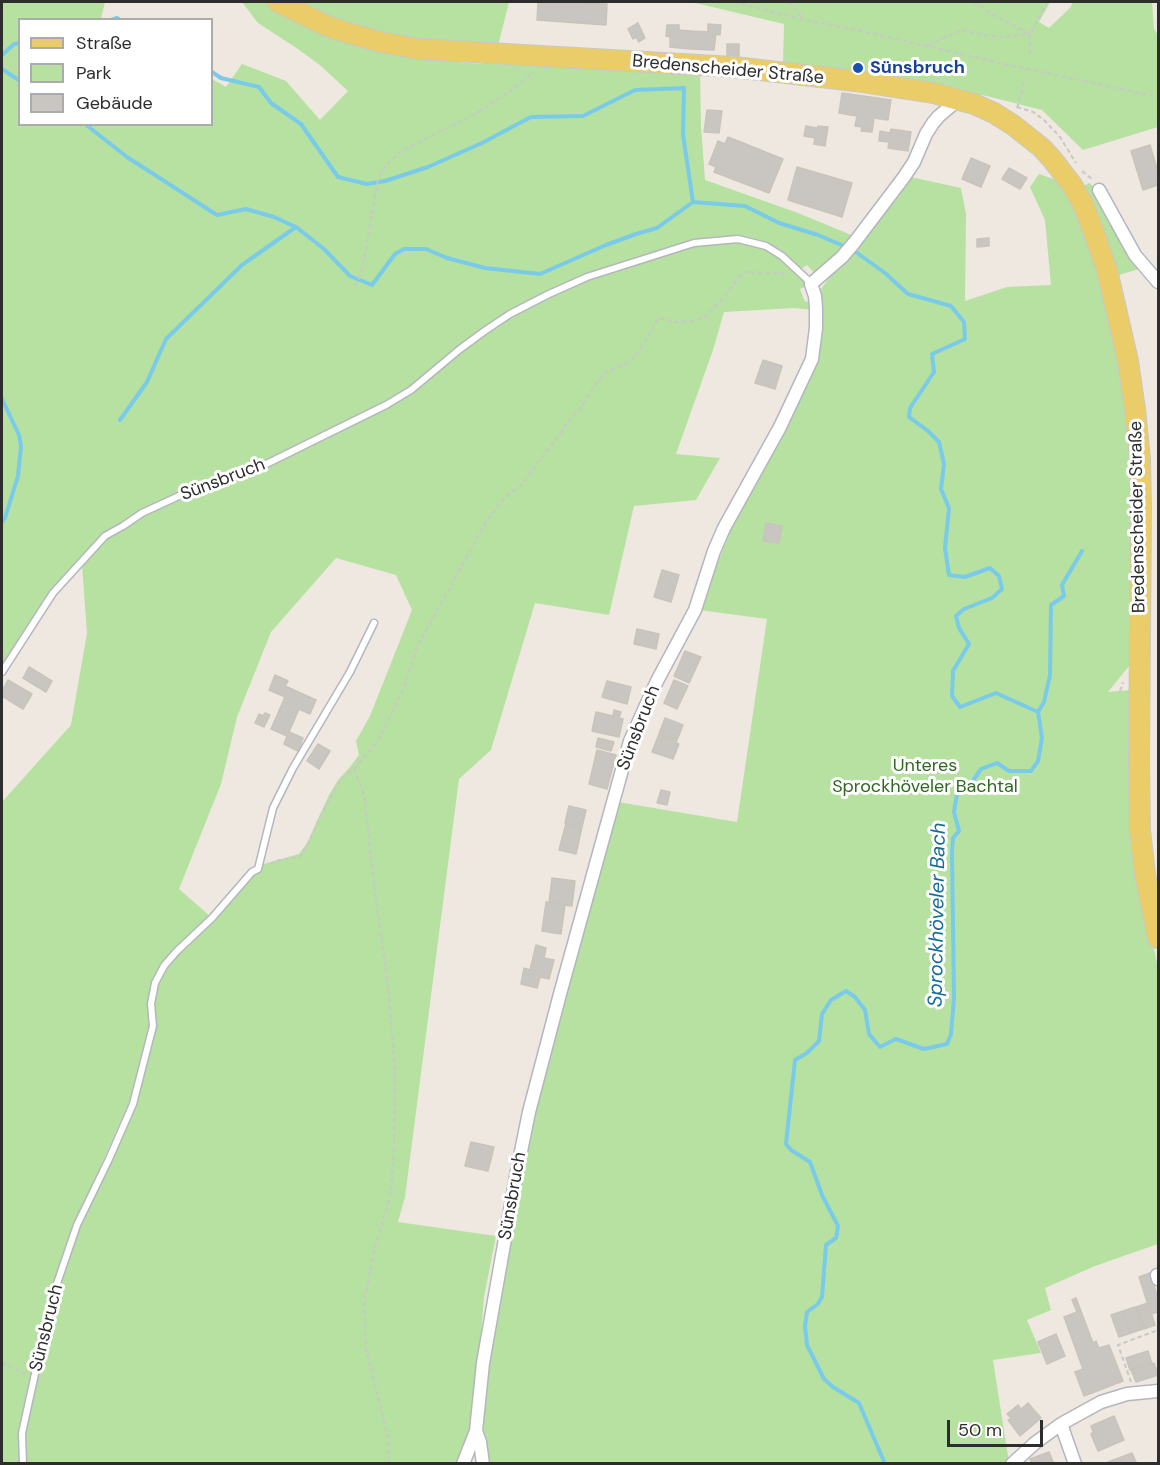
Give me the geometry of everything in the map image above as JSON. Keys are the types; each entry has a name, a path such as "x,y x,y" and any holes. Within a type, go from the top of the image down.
{"main road":[{"name":"Bredenscheider Straße","path":"279,2 327,26 354,35 418,50 734,67 933,93 974,104 994,113 1042,148 1062,171 1083,204 1107,270 1128,361 1140,459 1140,830 1145,874 1158,938"}],"street":[{"path":"810,283 842,257 854,243 914,162 933,123 958,100"},
{"path":"1099,190 1135,255 1158,282"},
{"name":"Sünsbruch","path":"464,1464 476,1431 483,1363 529,1112 630,741 657,681 695,610 724,528 780,427 812,359 816,308 810,283"},
{"path":"1012,1464 1035,1443 1081,1412 1110,1398 1158,1391"},
{"path":"1061,1424 1075,1464"},
{"path":"476,1431 483,1464"}],"lane":[{"name":"Sünsbruch","path":"2,672 53,593 105,536 142,513 181,495 252,471 386,405 411,390 486,330 510,314 549,294 587,277 694,243 738,239 766,246 782,256 810,283"},
{"path":"258,869 273,808 293,768 350,672 374,623"},
{"name":"Sünsbruch","path":"23,1464 22,1433 51,1300 77,1225 133,1104 153,1026 151,1004 155,983 164,966 176,952 212,918 252,872 258,869"}],"path":[{"path":"734,2 1158,97"},
{"path":"789,2 799,12 801,18"},
{"path":"973,2 1030,34"},
{"path":"1030,54 1030,34 1047,2"},
{"path":"925,46 963,30 1004,37 1030,34"},
{"path":"355,286 361,273 378,178 390,159 403,150 475,114 527,79 548,57"},
{"path":"1018,101 1025,79"},
{"path":"1017,107 1033,112 1052,128 1075,160 1078,170"},
{"path":"258,869 280,860 300,857 341,780 354,770 379,739 403,690 417,647 487,520 521,485 566,424 581,408 604,373 631,361 647,339 658,318 677,322 695,321 704,317 729,291 743,272 781,273 810,283"},
{"path":"354,770 364,795 388,987 394,1069 394,1145 391,1193 375,1246 364,1303 366,1349 388,1438 389,1464"},
{"path":"1135,1393 1118,1345 1158,1330"},
{"name":"Sünsbruch","path":"2,1362 19,1370 34,1382"}],"green space":[{"path":"2,2 105,2 101,18 18,18 18,126 213,126 213,80 226,87 242,64 286,81 320,120 348,91 321,66 258,23 242,2 270,2 442,60 465,63 700,72 705,180 798,213 856,237 816,275 807,265 801,269 784,253 760,241 738,236 694,241 639,256 545,292 483,328 418,381 371,411 271,459 183,492 141,511 103,535 51,592 2,670"},
{"path":"295,2 509,2 498,46 422,44 349,25"},
{"path":"691,2 1050,2 1039,22 1049,28 1070,8 1073,2 1152,2 1154,29 1158,35 1158,127 1083,150 1042,110 987,96 783,63 784,24"},
{"name":"Unteres Sprockhöveler Bachtal","path":"1039,174 1062,182 1076,207 1113,309 1126,405 1136,509 1131,661 1108,692 1131,690 1153,945 1158,967 1158,1244 1095,1266 1045,1288 1051,1310 1027,1320 1041,1353 993,1360 1009,1463 486,1463 478,1431 530,1112 618,802 737,822 767,619 699,610 744,497 817,358 819,291 865,234 906,176 961,188 966,214 965,301 1007,287 1051,285 1045,220 1030,187"},
{"path":"1089,183 1093,186 1102,208 1132,256 1143,268 1115,276 1084,186"},
{"path":"738,241 763,248 783,260 805,282 807,286 800,289 805,302 812,300 814,310 794,308 724,312 676,454 720,458 696,500 634,506 609,615 535,603 491,750 459,779 405,1197 398,1222 496,1236 484,1297 473,1432 462,1463 24,1463 27,1421 53,1300 75,1239 136,1108 155,1027 150,1026 131,1098 75,1224 49,1300 23,1421 20,1463 2,1463 2,802 71,725 87,633 82,565 106,538 142,516 181,498 274,464 374,415 422,385 462,351 512,316 550,296 639,262 693,247","holes":["336,558 396,575 412,610 370,716 356,741 359,755 338,780 307,843 299,854 260,865 211,917 179,889 221,784 237,717 271,632"]}],"building":[{"path":"538,2 607,4 606,25 537,20"},
{"path":"638,23 645,38 639,42 636,37 633,39 628,29"},
{"path":"708,24 721,25 720,35 716,34 714,50 690,49 691,31 708,32"},
{"path":"667,25 679,25 679,30 691,31 690,49 670,47 670,37 666,36"},
{"path":"727,44 739,44 739,56 727,56"},
{"path":"842,93 891,100 888,120 874,118 872,132 861,131 862,127 855,126 857,116 839,113"},
{"path":"707,110 722,111 719,133 704,132"},
{"path":"806,126 828,127 825,146 814,144 815,138 804,136"},
{"path":"891,129 911,132 908,151 888,148 889,142 879,141 880,131 890,133"},
{"path":"728,137 783,159 769,193 714,172 716,167 709,164 718,141 725,144"},
{"path":"1150,145 1158,172 1158,185 1143,190 1131,151"},
{"path":"971,158 990,166 981,187 962,179"},
{"path":"797,167 852,183 842,217 788,200"},
{"path":"1009,168 1027,178 1020,189 1002,179"},
{"path":"989,238 989,246 977,247 977,239"},
{"path":"763,360 782,366 775,389 755,383"},
{"path":"766,523 782,526 779,543 763,541"},
{"path":"662,570 679,575 671,602 654,597"},
{"path":"637,629 659,634 656,649 634,644"},
{"path":"685,651 701,657 689,683 674,676"},
{"path":"29,667 52,681 46,692 23,678"},
{"path":"275,675 288,681 285,686 316,700 310,714 299,709 289,732 303,738 298,751 284,744 287,736 271,729 285,697 269,690"},
{"path":"8,680 32,694 23,709 2,696"},
{"path":"674,680 688,686 677,709 664,703"},
{"path":"607,681 631,687 627,704 602,697"},
{"path":"614,710 621,712 619,718 623,719 619,737 592,731 596,712 613,716"},
{"path":"265,713 270,715 264,727 255,723 259,714 263,716"},
{"path":"665,718 683,725 677,740 659,734"},
{"path":"659,734 677,740 676,743 679,744 673,759 652,752"},
{"path":"598,738 614,742 611,751 596,747"},
{"path":"318,744 330,751 319,769 307,761"},
{"path":"597,750 616,755 607,789 589,784"},
{"path":"661,790 670,792 667,805 657,803"},
{"path":"569,806 586,810 582,827 565,823"},
{"path":"566,823 582,827 576,854 559,850"},
{"path":"552,878 575,881 572,906 549,903"},
{"path":"546,902 565,905 561,934 542,931"},
{"path":"536,945 546,948 544,958 554,960 549,979 540,977 537,988 521,984 524,968 530,970"},
{"path":"471,1142 494,1147 488,1171 465,1166"},
{"path":"1150,1273 1158,1298 1158,1312 1151,1314 1139,1277"},
{"path":"1076,1298 1093,1343 1096,1341 1099,1348 1109,1345 1123,1381 1084,1396 1075,1372 1083,1369 1064,1317 1077,1312 1072,1300"},
{"path":"1148,1303 1155,1325 1144,1329 1136,1307"},
{"path":"1135,1307 1143,1329 1131,1333 1123,1311"},
{"path":"1123,1311 1131,1333 1119,1337 1111,1315"},
{"path":"1056,1334 1065,1356 1047,1364 1038,1342"},
{"path":"1148,1351 1152,1364 1130,1370 1126,1358"},
{"path":"1154,1363 1158,1375 1136,1382 1131,1370"},
{"path":"1028,1403 1041,1418 1020,1436 1008,1420 1011,1418 1007,1414 1018,1405 1021,1409"},
{"path":"1114,1416 1124,1440 1098,1451 1091,1434 1093,1432 1091,1426"},
{"path":"1049,1452 1054,1464 1032,1464 1030,1459"},
{"path":"1132,1453 1137,1464 1108,1464 1108,1462"}],"waterway":[{"name":"Sprockhöveler Bach","path":"2,55 14,44 18,43"},
{"name":"Sprockhöveler Bach","path":"2,69 18,80"},
{"name":"Sprockhöveler Bach","path":"213,73 221,78 259,87 271,103 301,124 338,177 367,184 385,181 428,167 482,143 531,117 583,116 635,90 684,88 683,135 693,202"},
{"name":"Sprockhöveler Bach","path":"88,126 127,157 217,215 246,209 274,217 296,227 324,249 350,276 372,285 395,254 404,249 426,249 447,258 485,268 540,274 606,245 657,228 693,202 745,206 779,223 818,235 846,247"},
{"path":"120,420 147,382 166,339 242,265 296,227"},
{"name":"Sprockhöveler Bach","path":"853,250 885,273 908,294 951,306 964,322 965,339 932,354 934,372 910,408 909,417 939,442 944,464 941,489 949,508 945,548 949,575 965,577 990,568 999,576 1002,589 992,598 964,609 956,616 959,628 969,644 953,671 952,696 960,707 996,693 1038,712 1042,738 1038,761 1031,771 1009,771 997,763 981,769 972,782 957,794 954,812 959,831 953,838 952,852 954,998 951,1034 947,1044 924,1049 896,1039 880,1047 869,1034 865,1010 855,997 846,991 831,1000 822,1014 819,1041 807,1053 795,1060 786,1144 810,1162 822,1195 838,1226 836,1238 826,1245 822,1297 818,1304 807,1312 805,1326 807,1345 824,1379 859,1403 885,1464"},
{"path":"2,399 19,435 21,446 18,476 2,522"},
{"path":"1038,712 1044,702 1050,675 1051,605 1064,596 1062,585 1082,551"}],"place":[{"name":"Sünsbruch","path":"858,68"}]}
